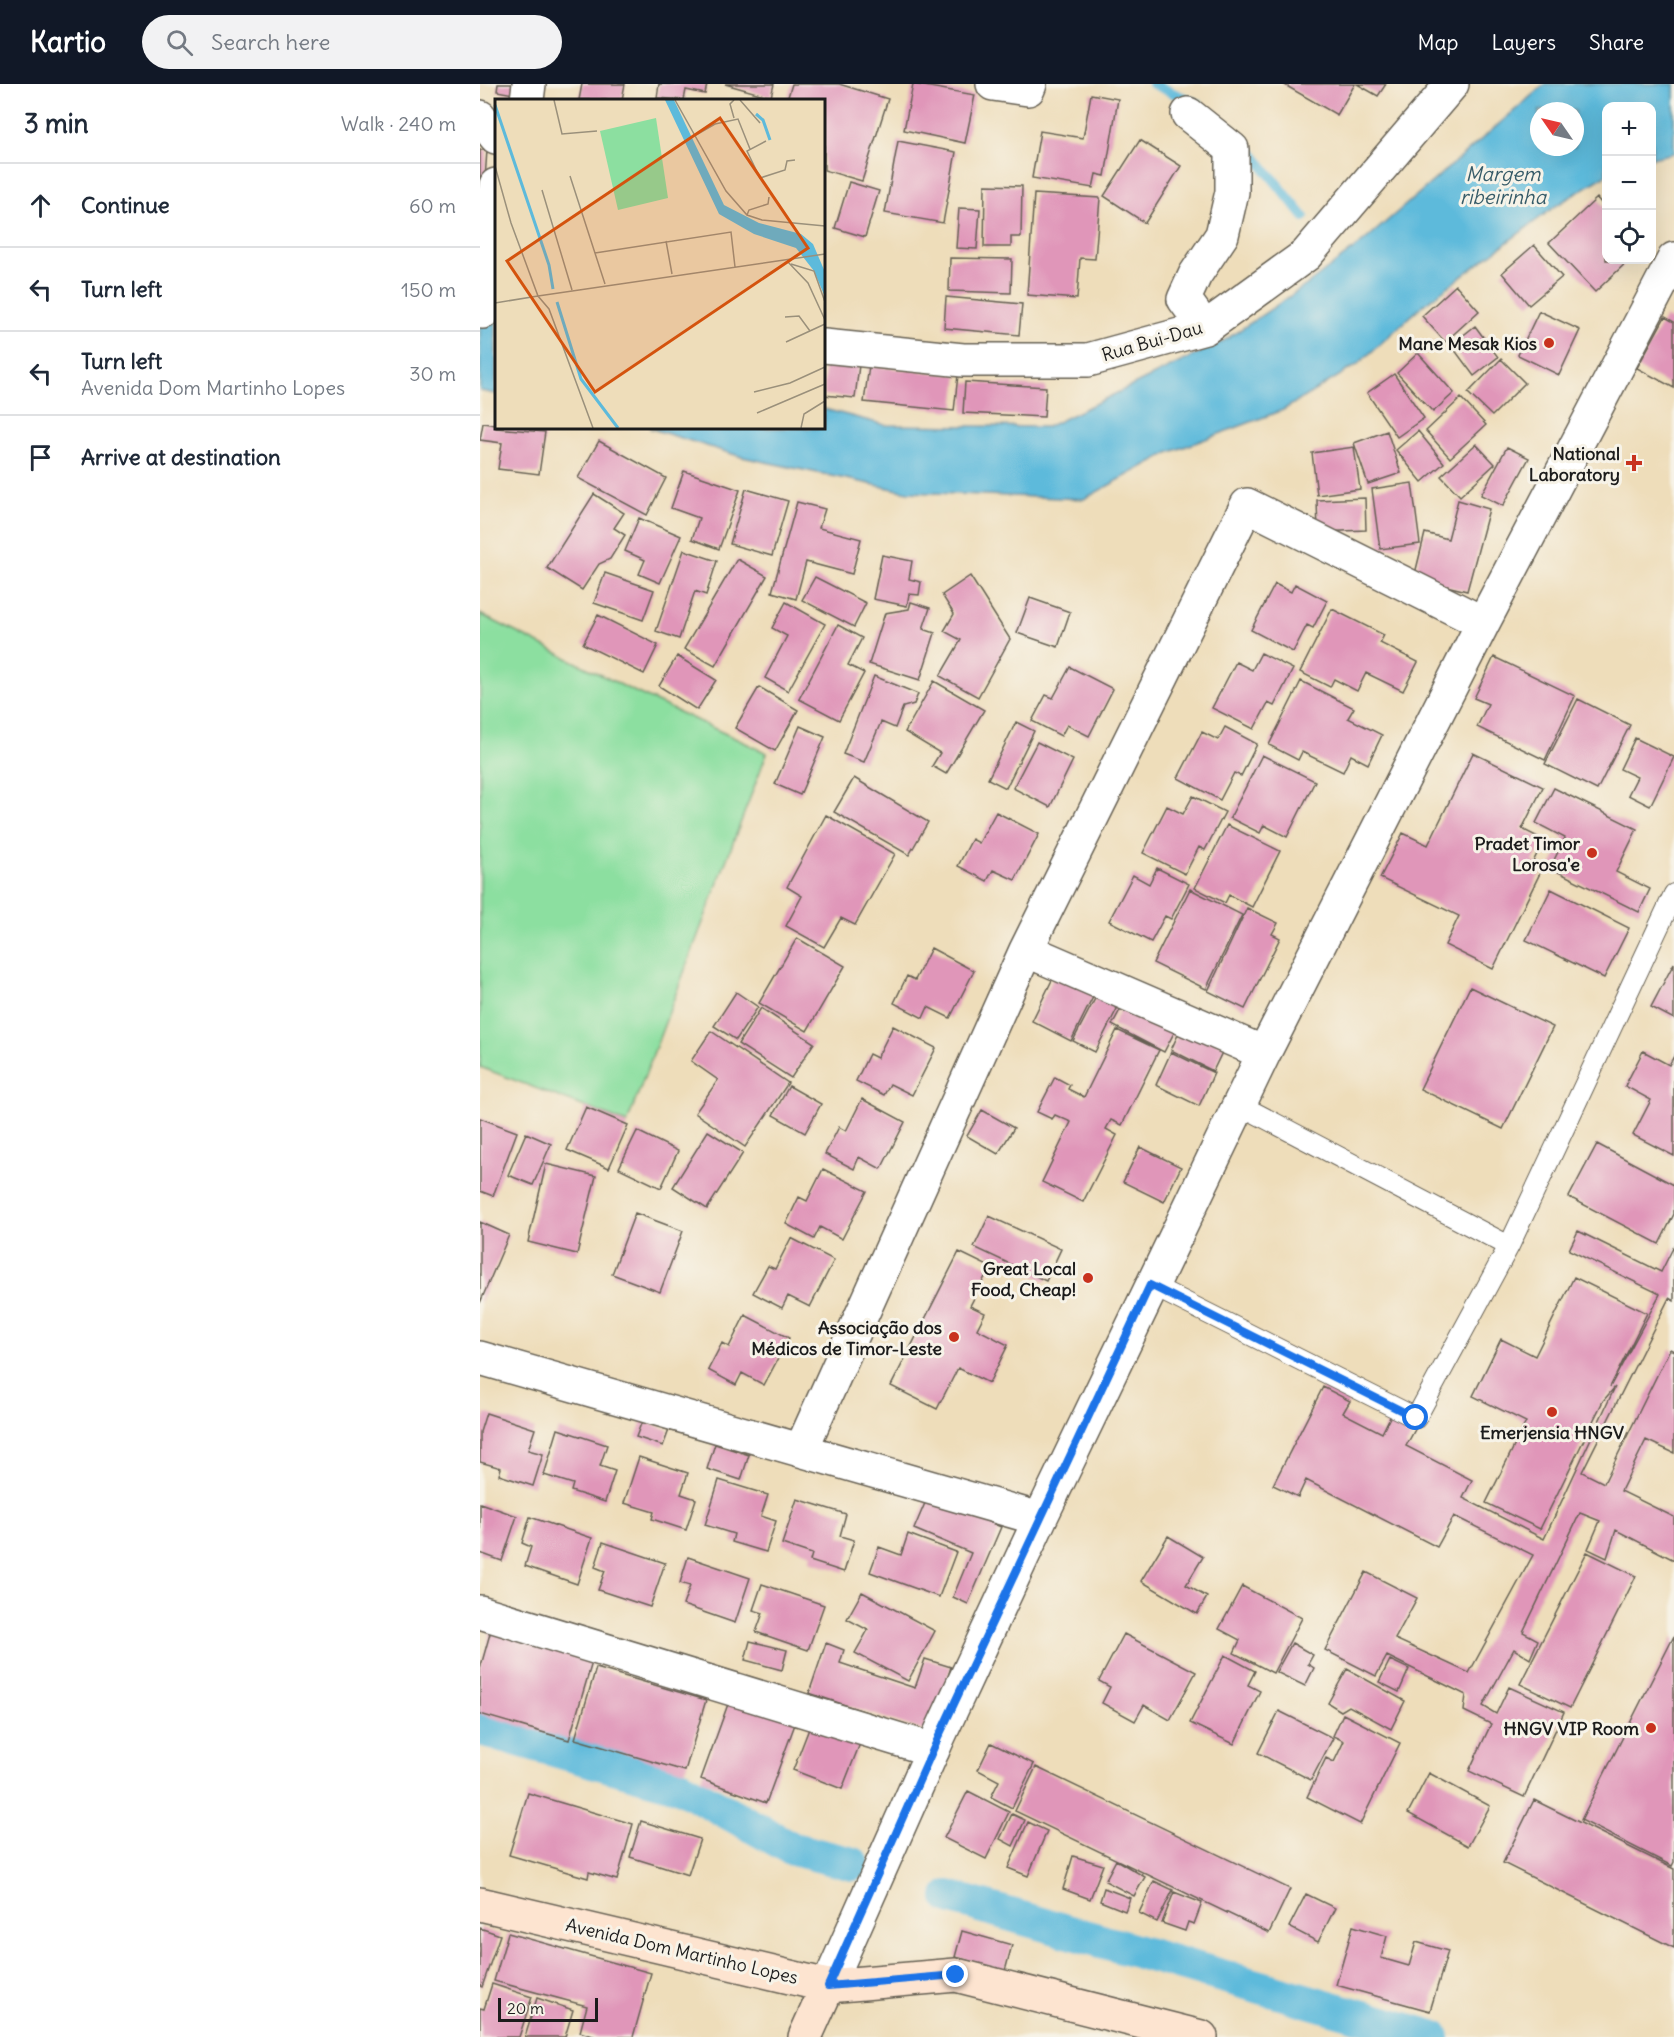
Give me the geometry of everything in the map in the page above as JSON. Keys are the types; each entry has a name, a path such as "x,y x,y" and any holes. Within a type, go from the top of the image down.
{"main road":[{"name":"Avenida Dom Martinho Lopes","path":"480,1904 828,1986 956,1975 1201,2037"},
{"path":"806,2037 828,1986"}],"street":[{"path":"527,99 529,84"},
{"path":"993,84 1028,89 1030,84"},
{"name":"Rua Bui-Dau","path":"825,346 963,360 1088,360 1205,328 1306,255 1452,84"},
{"path":"1188,114 1232,149 1232,192 1222,235 1195,274 1184,299 1205,328"},
{"path":"480,117 495,136"},
{"path":"487,313 495,199"},
{"path":"828,1986 933,1750 1150,1285 1264,1053 1483,623 1672,266"},
{"path":"801,1450 1026,950 1247,505 1483,623"},
{"path":"1026,950 1264,1053"},
{"path":"480,1358 1040,1519"},
{"path":"480,1612 933,1750"}],"lane":[{"path":"1150,1285 1416,1418 1509,1246 1674,894"},
{"path":"1240,1105 1509,1246"}],"green space":[{"path":"480,614 629,689 767,753 627,1123 480,1067"}],"water":[{"name":"Margem ribeirinha","path":"1545,84 1674,84 1674,153 1656,157 1656,102 1602,102 1602,177 1557,205 1422,306 1357,365 1283,410 1168,453 1084,499 908,492 742,457 652,429 825,429 825,409 885,425 1047,427 1222,342 1308,284 1364,241"},
{"path":"480,321 495,321 495,394 480,391"}],"building":[{"path":"498,84 520,84 518,95 497,91"},
{"path":"582,84 625,84 622,99 579,99"},
{"path":"659,84 707,84 705,94 686,90 684,99 657,98"},
{"path":"725,84 774,84 771,97"},
{"path":"792,84 839,84 888,99 862,181 825,170 825,99 787,99"},
{"path":"913,84 975,95 965,143 904,130"},
{"path":"1283,84 1355,84 1337,115"},
{"path":"1357,84 1386,84 1378,96"},
{"path":"1091,94 1118,99 1105,176 1096,174 1093,188 1032,178 1040,131 1083,138"},
{"path":"1140,140 1181,166 1145,223 1104,196"},
{"path":"898,141 956,152 943,223 885,213"},
{"path":"480,150 487,150 482,223 480,223"},
{"path":"849,182 879,191 865,237 835,228"},
{"path":"985,185 1022,186 1021,237 1011,237 1011,247 984,247"},
{"path":"1034,194 1100,198 1095,259 1080,258 1077,299 1027,295"},
{"path":"1597,198 1602,204 1602,264 1625,264 1595,292 1549,243"},
{"path":"959,208 980,209 977,249 956,248"},
{"path":"1534,245 1562,277 1529,305 1502,273"},
{"path":"950,258 1012,259 1011,293 949,291"},
{"path":"1456,285 1479,311 1445,342 1422,316"},
{"path":"946,297 1022,304 1019,335 944,328"},
{"name":"Mane Mesak Kios","path":"1539,311 1580,330 1559,375 1518,355"},
{"path":"1665,317 1674,322 1674,388 1637,368"},
{"path":"1475,326 1498,357 1474,376 1451,345"},
{"path":"1418,353 1454,393 1433,412 1397,373"},
{"path":"1501,359 1525,383 1492,416 1468,393"},
{"path":"825,360 859,365 855,398 825,395"},
{"path":"869,366 958,375 954,411 864,402"},
{"path":"1394,374 1424,418 1397,437 1367,393"},
{"path":"965,382 1046,387 1044,417 963,413"},
{"path":"1461,398 1486,425 1450,458 1426,431"},
{"path":"483,423 495,425 495,429 545,432 539,474 498,469 502,443 480,440"},
{"path":"1387,431 1401,473 1368,484 1354,443"},
{"path":"1418,431 1444,463 1422,482 1396,450"},
{"path":"599,441 666,478 647,515 578,478"},
{"path":"1476,444 1495,464 1460,496 1441,476"},
{"path":"1354,447 1360,489 1317,495 1312,453"},
{"path":"1507,447 1529,458 1503,506 1481,495"},
{"path":"684,471 740,490 719,549 692,539 699,518 671,508"},
{"path":"1412,483 1420,544 1380,549 1372,489"},
{"path":"746,489 788,501 772,556 730,544"},
{"path":"594,494 624,513 614,528 625,535 610,559 599,564 582,590 547,568"},
{"path":"1365,498 1366,530 1318,532 1317,500"},
{"path":"1458,500 1489,509 1467,591 1414,578 1425,533 1448,539"},
{"path":"797,502 825,509 819,528 861,539 852,574 806,562 796,599 772,592"},
{"path":"639,518 681,536 660,583 639,574 645,560 625,551"},
{"path":"684,550 717,561 706,595 695,591 679,639 656,631"},
{"path":"882,555 912,561 909,579 921,582 919,595 909,594 907,606 873,599"},
{"path":"737,559 767,576 715,666 684,649"},
{"path":"605,573 654,590 643,620 594,603"},
{"path":"970,576 1010,639 978,697 940,676 961,640 944,631 954,614 942,595"},
{"path":"815,577 866,603 854,627 802,600"},
{"path":"1275,584 1291,592 1295,584 1327,601 1313,628 1307,625 1293,652 1251,630"},
{"path":"1030,598 1070,612 1058,647 1017,633"},
{"path":"786,602 825,624 788,691 765,678 787,636 772,628"},
{"path":"911,602 930,608 923,629 935,633 920,680 869,664 885,613 909,609"},
{"path":"1332,609 1384,635 1380,643 1418,662 1403,691 1366,673 1357,691 1334,679 1330,687 1300,672"},
{"path":"598,615 658,645 644,674 583,644"},
{"path":"838,625 862,638 848,665 864,673 839,720 799,699"},
{"path":"1261,653 1293,669 1274,706 1268,703 1254,729 1212,708 1236,662 1252,670"},
{"path":"677,656 716,680 697,710 659,686"},
{"path":"1494,657 1575,696 1545,760 1477,727 1488,704 1474,698"},
{"path":"1070,667 1113,689 1089,736 1067,725 1061,736 1032,721 1046,695 1053,698"},
{"path":"874,676 918,694 914,704 903,707 895,728 881,722 864,762 843,754"},
{"path":"934,681 984,710 946,774 932,766 940,753 905,732"},
{"path":"1301,681 1354,708 1348,718 1382,735 1368,764 1351,755 1343,772 1302,752 1298,760 1269,745"},
{"path":"759,687 798,710 775,751 735,728"},
{"path":"1578,699 1630,725 1597,790 1545,764"},
{"path":"1016,722 1034,731 1006,788 988,779"},
{"path":"800,726 825,737 800,795 775,784"},
{"path":"1225,727 1257,744 1241,776 1234,773 1220,800 1178,778 1202,732 1218,740"},
{"path":"1635,738 1674,757 1650,806 1628,795 1637,777 1620,769"},
{"path":"1037,742 1073,760 1050,807 1013,788"},
{"path":"1473,753 1543,787 1522,829 1544,840 1533,862 1543,867 1493,969 1445,945 1459,916 1380,878 1403,833 1428,845"},
{"path":"1262,755 1315,781 1287,837 1264,825 1260,833 1230,818"},
{"path":"854,778 928,822 909,855 834,812"},
{"name":"Pradet Timor Lorosa'e","path":"1554,788 1637,829 1616,872 1650,889 1639,912 1550,868 1565,838 1536,823"},
{"path":"1193,796 1225,812 1205,850 1199,847 1185,874 1143,853 1167,806 1183,814"},
{"path":"996,812 1039,834 1015,880 993,870 987,881 958,866 972,839 979,843"},
{"path":"826,815 895,854 855,925 841,918 824,947 786,926 802,896 787,887"},
{"path":"1227,825 1280,851 1252,907 1229,895 1225,903 1195,888"},
{"path":"1157,868 1189,884 1171,919 1165,916 1151,942 1109,921 1133,875 1149,884"},
{"path":"1190,889 1242,915 1206,989 1153,963"},
{"path":"1551,889 1629,928 1604,978 1526,940"},
{"path":"1247,908 1278,923 1272,934 1280,938 1245,1009 1208,991"},
{"path":"797,938 845,966 807,1031 759,1003"},
{"path":"931,948 974,971 950,1018 928,1007 923,1018 894,1003 907,976 915,980"},
{"path":"1674,963 1674,1019 1651,1007"},
{"path":"1057,970 1097,989 1071,1041 1032,1021"},
{"path":"1470,987 1553,1027 1503,1129 1420,1089"},
{"path":"1099,991 1121,1001 1095,1052 1073,1041"},
{"path":"736,992 758,1007 736,1040 714,1026"},
{"path":"1126,999 1178,1025 1164,1052 1112,1025"},
{"path":"761,1008 814,1043 791,1078 738,1044"},
{"path":"893,1026 936,1048 912,1095 890,1084 884,1095 856,1081 869,1054 877,1058"},
{"path":"1182,1026 1225,1046 1213,1071 1171,1050"},
{"path":"1117,1030 1159,1050 1122,1125 1111,1120 1106,1129 1117,1135 1083,1202 1042,1182 1071,1122 1055,1115 1052,1119 1037,1112 1055,1077 1070,1085 1068,1089 1084,1097"},
{"path":"711,1031 788,1083 745,1147 695,1113 718,1080 691,1061"},
{"path":"1643,1051 1669,1065 1674,1056 1674,1156 1633,1135 1651,1100 1625,1086"},
{"path":"1171,1052 1214,1073 1199,1106 1156,1085"},
{"path":"789,1086 821,1104 805,1133 773,1115"},
{"path":"862,1099 905,1122 881,1169 859,1157 854,1169 825,1154 839,1127 846,1131"},
{"path":"586,1107 628,1125 609,1168 567,1150"},
{"path":"982,1110 1014,1128 998,1154 967,1136"},
{"path":"480,1118 517,1132 493,1196 480,1191"},
{"path":"637,1131 678,1151 661,1188 619,1168"},
{"path":"708,1131 743,1153 707,1209 673,1187"},
{"path":"526,1133 551,1144 533,1185 508,1175"},
{"path":"1597,1144 1674,1185 1674,1214 1659,1244 1569,1197"},
{"path":"1140,1147 1181,1167 1164,1202 1123,1182"},
{"path":"546,1164 596,1176 577,1254 528,1242"},
{"path":"823,1169 867,1191 842,1239 820,1227 814,1239 786,1224 799,1197 807,1201"},
{"path":"635,1213 683,1231 660,1292 612,1274"},
{"path":"989,1216 1061,1249 1046,1281 974,1247"},
{"path":"480,1222 509,1235 480,1303"},
{"path":"1578,1231 1661,1272 1674,1246 1674,1301 1669,1298 1582,1472 1604,1483 1670,1349 1674,1351 1674,1453 1646,1440 1621,1491 1674,1517 1674,1560 1616,1530 1607,1558 1588,1549 1600,1521 1580,1513 1523,1632 1538,1640 1530,1659 1514,1649 1483,1706 1496,1714 1509,1687 1564,1712 1524,1797 1469,1771 1491,1724 1464,1711 1466,1695 1387,1656 1376,1676 1325,1650 1366,1572 1417,1598 1395,1639 1469,1673 1533,1555 1454,1516 1437,1547 1306,1480 1298,1497 1273,1485 1323,1387 1350,1401 1343,1413 1382,1433 1393,1411 1418,1424 1406,1446 1472,1480 1463,1498 1544,1539 1615,1387 1603,1401 1540,1529 1486,1503 1526,1422 1473,1396 1501,1339 1535,1356 1574,1277 1647,1313 1610,1387 1660,1294 1569,1250"},
{"path":"791,1238 834,1260 810,1307 788,1296 782,1308 753,1293 768,1266 775,1269"},
{"name":"Associação dos Médicos de Timor-Leste","path":"959,1252 990,1267 970,1306 985,1313 977,1329 1008,1345 989,1383 958,1368 937,1409 891,1386"},
{"path":"745,1315 789,1338 764,1385 742,1373 736,1385 708,1370 722,1343 729,1347"},
{"path":"486,1413 535,1429 528,1450 543,1454 533,1486 499,1475 501,1468 480,1462 480,1432"},
{"path":"642,1421 669,1430 663,1446 636,1437"},
{"path":"558,1429 607,1445 600,1466 615,1471 605,1502 571,1491 573,1484 544,1475"},
{"path":"715,1444 749,1455 741,1480 707,1469"},
{"path":"639,1457 688,1473 681,1494 696,1499 686,1530 652,1519 654,1512 624,1503"},
{"path":"719,1480 768,1495 761,1516 776,1521 766,1552 732,1542 734,1534 705,1525"},
{"path":"928,1496 1001,1527 968,1604 953,1597 971,1553 914,1529"},
{"path":"797,1499 846,1514 840,1536 854,1540 844,1572 810,1561 812,1554 782,1544"},
{"path":"480,1503 517,1516 502,1561 480,1553"},
{"path":"530,1517 592,1538 577,1584 525,1566 531,1547 522,1543"},
{"path":"908,1534 956,1552 939,1597 870,1572 879,1547 901,1555"},
{"path":"1168,1536 1203,1557 1186,1585 1207,1597 1197,1614 1141,1581"},
{"path":"603,1542 665,1563 650,1607 598,1590 605,1571 595,1567"},
{"path":"1587,1552 1636,1576 1570,1708 1520,1684"},
{"path":"688,1557 750,1578 735,1623 683,1605 690,1586 680,1583"},
{"path":"762,1584 824,1605 808,1650 756,1632 763,1613 753,1610"},
{"path":"1242,1586 1302,1618 1273,1673 1234,1653 1240,1640 1219,1629"},
{"path":"862,1592 935,1631 908,1681 855,1653 868,1630 847,1619"},
{"path":"493,1623 595,1652 569,1740 480,1714 480,1669"},
{"path":"1124,1634 1196,1672 1170,1720 1144,1705 1135,1721 1102,1703 1110,1687 1099,1681"},
{"name":"HNGV VIP Room","path":"1674,1636 1674,1862 1672,1866 1581,1820"},
{"path":"750,1641 787,1650 782,1670 745,1660"},
{"path":"826,1643 844,1650 840,1663 915,1688 925,1659 951,1667 930,1733 809,1693"},
{"path":"1292,1643 1313,1655 1308,1664 1314,1668 1305,1686 1276,1672"},
{"path":"1225,1655 1255,1671 1248,1685 1260,1691 1234,1744 1190,1723"},
{"path":"1390,1660 1409,1669 1399,1692 1379,1682"},
{"path":"596,1668 706,1700 685,1771 575,1739"},
{"path":"1347,1669 1405,1701 1391,1729 1349,1706 1341,1711 1328,1703"},
{"path":"732,1693 798,1716 766,1803 701,1779"},
{"path":"1279,1711 1333,1738 1311,1780 1258,1753"},
{"path":"1343,1714 1400,1743 1360,1824 1307,1797 1326,1758 1334,1762 1344,1741 1333,1736"},
{"path":"812,1721 861,1741 842,1789 793,1770"},
{"path":"991,1743 1034,1764 1012,1808 991,1797 999,1781 978,1770"},
{"path":"1036,1767 1290,1889 1269,1933 1015,1811"},
{"path":"1429,1773 1490,1806 1468,1846 1408,1813"},
{"path":"968,1791 1009,1812 986,1859 944,1838"},
{"path":"528,1793 633,1824 617,1880 589,1872 588,1878 509,1855"},
{"path":"1534,1800 1674,1869 1674,1948 1503,1863"},
{"path":"1012,1814 1025,1820 1013,1846 1000,1839"},
{"path":"641,1821 700,1839 688,1875 630,1857"},
{"path":"1028,1822 1047,1831 1028,1876 1008,1868"},
{"path":"1073,1856 1103,1865 1090,1899 1063,1889"},
{"path":"1116,1860 1145,1877 1134,1896 1105,1881"},
{"path":"1154,1881 1173,1890 1157,1922 1139,1913"},
{"path":"1104,1888 1130,1898 1125,1911 1100,1901"},
{"path":"1174,1892 1202,1903 1194,1924 1188,1922 1185,1931 1162,1923"},
{"path":"1306,1894 1335,1908 1318,1942 1289,1927"},
{"path":"1353,1926 1387,1936 1381,1958 1409,1966 1416,1942 1448,1951 1430,2011 1336,1985"},
{"path":"480,1928 500,1935 482,1987 480,1986"},
{"path":"962,1931 1012,1945 1005,1971 955,1957"},
{"path":"508,1933 651,1973 633,2037 596,2037 580,2032 587,2006 494,1981"},
{"path":"492,1984 532,1997 519,2037 480,2037 480,2008 484,2009"},
{"path":"537,1998 573,2010 565,2037 525,2037"}],"waterway":[{"path":"1153,84 1198,104"},
{"path":"1240,138 1304,217"},
{"path":"480,1729 680,1786 793,1849 853,1864"},
{"path":"949,1897 1433,2037"}],"place":[{"name":"Mane Mesak Kios","path":"1549,343"},
{"name":"National Laboratory","path":"1634,463"},
{"name":"Pradet Timor Lorosa'e","path":"1592,853"},
{"name":"Great Local Food, Cheap!","path":"1088,1278"},
{"name":"Associação dos Médicos de Timor-Leste","path":"954,1337"},
{"name":"Emerjensia HNGV","path":"1552,1412"},
{"name":"HNGV VIP Room","path":"1651,1728"}],"route":[{"path":"956,1975 828,1986 939,1736 1150,1285 1416,1418"}]}
